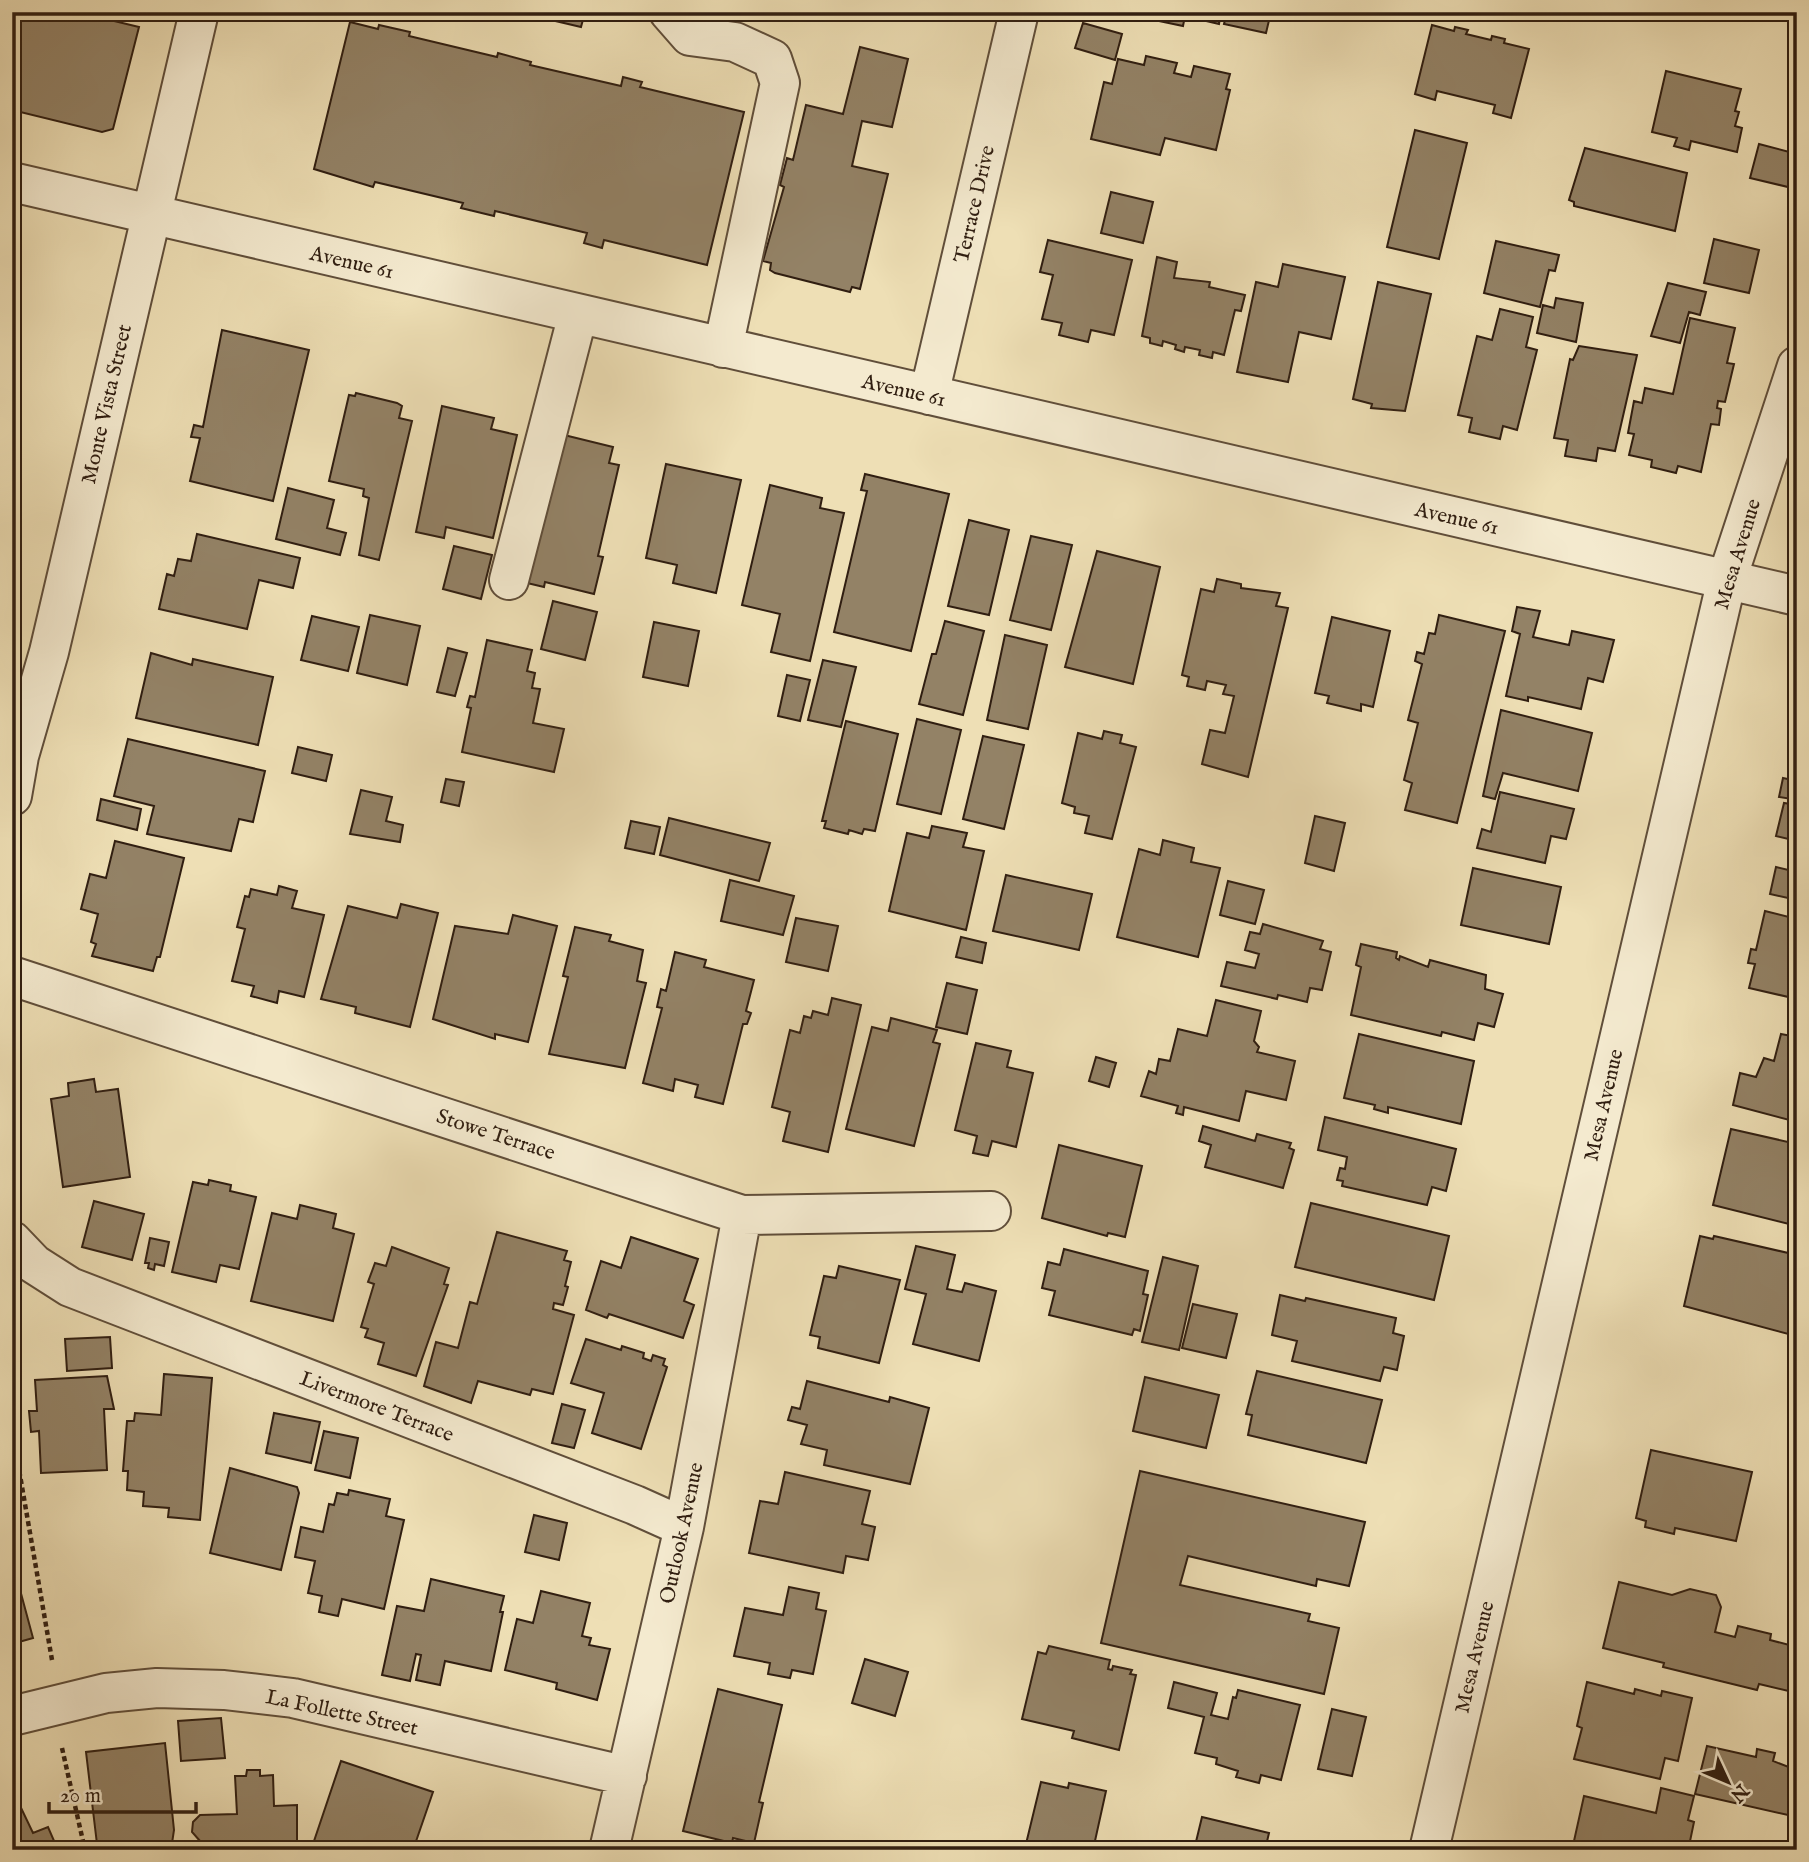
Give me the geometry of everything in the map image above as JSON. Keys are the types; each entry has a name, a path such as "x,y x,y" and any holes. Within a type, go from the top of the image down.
{"street":[{"name":"Monte Vista Street","path":"12,796 15,755 49,652 199,12"},
{"path":"669,12 690,36 735,42 772,59 780,83 723,348"},
{"name":"Terrace Drive","path":"929,395 1019,12"},
{"name":"Avenue 61","path":"12,182 1797,596"},
{"path":"509,580 578,314"},
{"name":"Mesa Avenue","path":"1429,1850 1727,579 1797,366"},
{"name":"Stowe Terrace","path":"12,976 742,1215 991,1211"},
{"name":"Outlook Avenue","path":"609,1850 684,1527 742,1215"},
{"name":"Livermore Terrace","path":"12,1241 34,1264 70,1287 635,1505 684,1527"},
{"name":"La Follette Street","path":"12,1716 106,1693 157,1688 224,1690 293,1698 627,1776"}],"path":[{"path":"12,1429 52,1660"},
{"path":"52,1705 85,1850"}],"building":[{"path":"12,12 77,12 139,27 113,129 102,132 12,110"},
{"path":"517,12 585,12 581,27"},
{"path":"1142,12 1221,12 1219,24 1185,16 1183,26 1140,17"},
{"path":"1227,12 1271,12 1266,33 1224,24"},
{"path":"350,22 378,29 379,25 410,32 409,36 497,57 498,53 531,62 530,65 621,86 623,77 642,82 640,87 744,112 707,265 604,240 602,248 584,243 587,233 495,211 494,216 461,208 463,203 375,182 373,187 314,169"},
{"path":"1083,23 1122,34 1115,60 1075,48"},
{"path":"1432,25 1454,31 1455,27 1468,30 1466,34 1491,40 1492,36 1505,39 1504,43 1529,49 1511,118 1493,113 1495,105 1437,91 1435,100 1415,94"},
{"path":"860,47 908,59 892,127 862,121 852,166 888,174 860,289 852,287 850,292 775,273 770,270 771,263 763,261 784,187 780,185 787,158 793,160 806,105 843,114"},
{"path":"1146,56 1177,63 1174,73 1191,77 1194,66 1230,74 1226,89 1230,90 1216,150 1165,138 1160,155 1091,139 1104,82 1112,84 1118,59 1144,65"},
{"path":"1666,71 1741,89 1735,111 1739,112 1735,126 1742,128 1737,152 1691,141 1689,150 1674,146 1677,138 1652,132"},
{"path":"1415,130 1467,143 1439,259 1387,247"},
{"path":"1759,144 1797,154 1797,171 1788,187 1750,178"},
{"path":"1585,148 1687,173 1675,231 1574,206 1574,202 1569,200"},
{"path":"1111,192 1153,202 1143,243 1101,233"},
{"path":"1714,239 1759,250 1749,293 1704,283"},
{"path":"1048,240 1132,260 1114,335 1091,330 1088,342 1059,335 1062,323 1042,319 1053,275 1040,272"},
{"path":"1496,241 1559,255 1555,271 1549,270 1540,307 1484,293"},
{"path":"1157,257 1177,262 1174,278 1210,282 1209,287 1245,295 1241,311 1235,310 1224,355 1213,352 1212,358 1199,355 1200,350 1185,347 1184,352 1175,349 1176,345 1163,341 1162,346 1150,343 1150,338 1142,336"},
{"path":"1283,264 1345,277 1331,339 1299,332 1288,382 1237,372 1256,282 1278,287"},
{"path":"1378,282 1431,294 1405,411 1371,408 1372,404 1353,399"},
{"path":"1668,283 1706,292 1700,315 1689,312 1680,343 1651,336"},
{"path":"1556,298 1583,303 1576,342 1537,333 1543,305 1554,308"},
{"path":"1500,309 1533,317 1526,347 1537,350 1517,430 1503,426 1500,439 1469,432 1472,418 1458,415 1477,336 1492,340"},
{"path":"1690,318 1735,328 1727,363 1734,364 1725,402 1718,401 1717,408 1721,409 1719,425 1711,424 1701,472 1678,466 1676,473 1651,467 1652,460 1629,455 1634,434 1628,433 1634,401 1642,403 1645,388 1673,394"},
{"path":"222,330 309,350 273,501 190,481 200,438 191,437 194,425 203,427"},
{"path":"12,338 19,339 12,369"},
{"path":"1579,346 1637,355 1615,451 1598,448 1596,461 1565,456 1568,440 1554,438 1570,359 1573,360"},
{"path":"356,393 397,403 402,406 399,418 412,421 379,560 359,555 369,498 363,496 364,489 329,481 349,395 355,396"},
{"path":"442,406 494,418 491,429 517,435 493,538 446,527 444,538 416,532"},
{"path":"560,434 613,447 609,463 619,465 598,556 603,557 594,594 545,582 544,587 527,583"},
{"path":"666,464 741,480 716,593 673,583 677,565 646,558"},
{"path":"865,474 949,494 911,651 834,632 867,491 861,490"},
{"path":"770,485 822,498 820,508 844,513 810,661 771,652 780,614 742,605"},
{"path":"288,488 334,500 327,528 346,533 340,555 276,539"},
{"path":"969,520 1009,530 989,615 948,606"},
{"path":"197,534 300,558 293,588 259,580 247,629 159,609 167,574 174,576 178,559 191,561"},
{"path":"1031,536 1072,545 1051,630 1010,620"},
{"path":"454,546 492,555 481,599 443,589"},
{"path":"1097,551 1160,567 1133,684 1065,667"},
{"path":"1217,579 1241,584 1241,588 1280,593 1276,606 1288,608 1248,777 1202,764 1210,730 1225,733 1234,696 1223,694 1226,685 1207,681 1205,690 1187,686 1189,677 1182,675 1201,589 1214,592"},
{"path":"553,601 597,612 585,660 541,649"},
{"path":"1517,607 1540,611 1533,637 1569,645 1572,631 1614,640 1603,682 1588,678 1581,709 1528,697 1528,701 1506,696 1520,634 1512,631"},
{"path":"370,615 420,626 407,685 357,673"},
{"path":"1439,615 1505,631 1457,823 1405,810 1412,783 1404,780 1418,723 1408,720 1422,664 1415,661 1417,652 1424,654 1429,633 1435,634"},
{"path":"312,616 359,627 348,671 301,660"},
{"path":"1332,617 1390,631 1373,707 1361,704 1361,711 1327,703 1329,696 1315,693"},
{"path":"945,621 984,631 963,715 919,704 932,654 936,654"},
{"path":"654,622 699,631 688,686 643,677"},
{"path":"1005,635 1047,645 1028,729 987,720"},
{"path":"487,640 532,650 527,671 535,673 532,688 540,689 533,723 564,729 554,772 462,752 471,708 467,707 470,696 475,697"},
{"path":"448,648 467,653 455,696 437,692"},
{"path":"151,653 192,665 193,659 273,677 258,745 136,718"},
{"path":"823,660 856,667 841,727 808,720"},
{"path":"787,675 810,680 800,721 778,716"},
{"path":"1501,710 1592,733 1578,791 1503,773 1495,799 1483,796"},
{"path":"917,719 961,730 941,814 897,804"},
{"path":"846,721 898,734 875,831 864,829 862,834 849,830 848,834 824,828 826,821 822,821"},
{"path":"1104,731 1122,735 1120,743 1136,747 1112,839 1085,833 1089,816 1074,813 1075,807 1062,803 1078,733 1102,739"},
{"path":"983,736 1024,745 1004,829 963,819"},
{"path":"128,739 265,771 253,822 239,819 231,851 147,834 154,806 114,796"},
{"path":"298,747 332,755 326,781 292,773"},
{"path":"1783,778 1797,781 1797,841 1776,836 1784,803 1790,804 1792,799 1779,797"},
{"path":"446,779 464,782 459,806 441,802"},
{"path":"361,790 392,797 386,821 403,825 400,842 350,834"},
{"path":"1500,792 1574,809 1566,839 1551,836 1545,863 1477,848 1482,829 1491,832"},
{"path":"101,799 141,809 137,830 97,820"},
{"path":"1315,816 1345,823 1334,871 1305,863"},
{"path":"669,818 770,843 759,881 660,855"},
{"path":"631,821 660,827 654,854 625,848"},
{"path":"932,826 967,833 963,847 984,851 966,930 889,911 907,833 929,838"},
{"path":"1163,840 1194,848 1191,862 1220,868 1198,957 1117,937 1139,849 1160,855"},
{"path":"115,841 184,858 160,957 157,957 153,971 92,956 96,944 91,942 98,914 81,909 90,874 106,878"},
{"path":"1776,867 1797,872 1797,900 1770,894"},
{"path":"1473,868 1561,887 1549,944 1461,925"},
{"path":"1006,875 1092,894 1079,950 993,931"},
{"path":"730,880 794,896 783,935 721,921"},
{"path":"1228,881 1264,890 1255,924 1220,915"},
{"path":"279,886 297,891 292,908 324,915 304,997 279,991 277,1003 251,996 254,986 232,981 245,929 237,927 245,896 249,897 251,889 277,895"},
{"path":"401,904 438,913 410,1027 355,1013 356,1007 321,999 348,906 397,918"},
{"path":"1765,911 1797,919 1797,999 1749,988 1755,964 1748,963 1751,949 1756,950"},
{"path":"513,915 557,926 528,1042 495,1034 495,1039 433,1019 455,926 508,934"},
{"path":"796,918 838,926 828,971 786,962"},
{"path":"1263,924 1323,941 1320,949 1331,952 1322,990 1310,988 1307,1002 1278,995 1277,999 1221,986 1227,962 1255,968 1259,954 1245,950 1250,932 1260,934"},
{"path":"575,927 611,935 609,941 643,950 637,981 646,983 625,1068 549,1054 568,977 563,976"},
{"path":"961,937 986,943 982,963 956,957"},
{"path":"1361,944 1397,952 1396,958 1399,960 1400,956 1428,967 1430,960 1486,975 1485,989 1503,994 1494,1027 1478,1023 1474,1040 1442,1032 1441,1036 1351,1015 1361,967 1356,965"},
{"path":"675,952 706,960 704,967 754,980 746,1011 751,1013 747,1024 743,1024 723,1104 695,1097 698,1085 675,1079 673,1091 643,1083 662,1008 657,1007 661,989 666,991"},
{"path":"947,983 977,990 967,1034 936,1027"},
{"path":"832,998 861,1005 828,1152 783,1141 790,1112 772,1107 790,1030 800,1033 804,1016 811,1018 813,1011 828,1015"},
{"path":"1216,1000 1261,1011 1254,1041 1259,1047 1257,1052 1295,1061 1286,1100 1246,1091 1239,1121 1184,1107 1183,1115 1176,1113 1178,1106 1141,1096 1149,1071 1156,1074 1159,1059 1170,1061 1178,1029 1207,1036"},
{"path":"891,1018 937,1030 933,1042 940,1044 914,1146 846,1129 872,1027 888,1031"},
{"path":"1359,1034 1474,1061 1461,1124 1388,1107 1388,1113 1374,1109 1375,1105 1344,1098"},
{"path":"1781,1034 1797,1037 1797,1122 1733,1105 1740,1073 1756,1077 1764,1058 1774,1061"},
{"path":"976,1043 1011,1051 1007,1067 1033,1073 1016,1147 992,1141 988,1156 973,1153 977,1136 955,1130"},
{"path":"1096,1057 1116,1063 1109,1087 1089,1081"},
{"path":"94,1079 96,1092 118,1089 130,1177 63,1187 51,1099 69,1096 68,1083"},
{"path":"1325,1117 1456,1149 1446,1191 1432,1187 1427,1205 1342,1186 1343,1181 1337,1180 1340,1168 1345,1169 1347,1157 1318,1150"},
{"path":"1203,1126 1255,1141 1257,1134 1291,1143 1289,1148 1294,1150 1283,1188 1205,1167 1211,1145 1199,1141"},
{"path":"1731,1129 1797,1144 1797,1226 1713,1205"},
{"path":"1059,1145 1142,1166 1125,1237 1108,1233 1107,1236 1042,1218"},
{"path":"209,1180 231,1185 230,1191 256,1197 239,1269 220,1265 216,1282 172,1272 193,1182 208,1185"},
{"path":"94,1201 144,1214 132,1260 82,1247"},
{"path":"1311,1203 1449,1236 1434,1300 1295,1267"},
{"path":"300,1205 336,1214 333,1228 354,1234 333,1321 251,1301 272,1213 297,1219"},
{"path":"497,1232 567,1251 564,1260 571,1262 565,1286 568,1287 563,1305 554,1303 553,1309 574,1315 553,1394 532,1389 530,1395 478,1381 471,1403 424,1386 436,1342 458,1348 470,1302 477,1304"},
{"path":"1700,1236 1713,1239 1714,1236 1797,1255 1796,1336 1684,1306"},
{"path":"631,1237 698,1259 684,1301 694,1305 683,1338 609,1314 607,1318 586,1310 601,1261 621,1268"},
{"path":"150,1238 169,1242 164,1266 155,1264 154,1270 148,1268 149,1263 145,1263"},
{"path":"916,1246 955,1255 947,1289 962,1292 965,1283 996,1291 979,1361 913,1344 926,1294 905,1289"},
{"path":"392,1247 449,1268 444,1284 448,1285 416,1376 378,1364 384,1343 365,1337 368,1329 361,1327 374,1284 368,1282 375,1263 386,1266"},
{"path":"1064,1249 1148,1271 1143,1294 1148,1295 1140,1331 1134,1329 1132,1335 1049,1315 1055,1291 1042,1288 1048,1262 1060,1265"},
{"path":"1163,1257 1198,1266 1179,1350 1142,1342"},
{"path":"839,1266 900,1280 879,1363 818,1348 820,1337 810,1335 824,1276 836,1278"},
{"path":"1280,1295 1305,1301 1306,1298 1396,1318 1393,1333 1404,1336 1397,1370 1384,1367 1380,1381 1292,1361 1297,1341 1272,1335"},
{"path":"1193,1304 1237,1314 1226,1358 1182,1348"},
{"path":"110,1337 112,1368 67,1371 65,1339"},
{"path":"586,1339 621,1350 622,1346 644,1353 643,1358 651,1361 653,1355 665,1359 663,1365 667,1367 641,1449 592,1433 604,1393 571,1383"},
{"path":"1257,1371 1382,1400 1366,1463 1248,1435 1252,1415 1246,1414"},
{"path":"164,1374 212,1378 200,1520 168,1517 169,1508 143,1506 144,1492 127,1490 128,1471 123,1471 127,1421 134,1421 135,1413 161,1415"},
{"path":"107,1376 114,1409 104,1409 107,1470 41,1473 39,1431 31,1432 29,1411 37,1411 35,1380"},
{"path":"1145,1377 1219,1395 1206,1448 1133,1431"},
{"path":"807,1381 889,1402 890,1397 929,1408 910,1484 824,1465 827,1450 801,1444 807,1425 788,1420 792,1407 800,1409"},
{"path":"562,1404 585,1410 574,1448 552,1443"},
{"path":"274,1413 320,1422 311,1463 266,1453"},
{"path":"324,1431 358,1438 350,1478 315,1470"},
{"path":"1651,1450 1752,1472 1736,1541 1675,1528 1674,1534 1645,1527 1646,1521 1636,1518"},
{"path":"230,1468 297,1487 299,1493 281,1570 210,1553"},
{"path":"1140,1471 1365,1522 1349,1586 1317,1579 1316,1586 1188,1556 1180,1585 1310,1614 1308,1621 1339,1628 1324,1694 1101,1643"},
{"path":"785,1472 870,1491 862,1524 875,1527 868,1560 846,1556 843,1573 749,1553 760,1501 778,1504"},
{"path":"349,1490 390,1499 386,1516 404,1520 384,1609 342,1599 338,1616 319,1612 322,1596 308,1593 315,1561 295,1557 301,1527 323,1532 329,1504 334,1505 337,1493 348,1495"},
{"path":"534,1515 567,1523 559,1560 525,1552"},
{"path":"12,1560 33,1638 12,1644"},
{"path":"431,1579 504,1596 491,1671 445,1661 440,1685 416,1680 421,1655 416,1654 410,1681 382,1675 397,1606 424,1611"},
{"path":"1619,1582 1672,1595 1690,1589 1716,1595 1721,1607 1715,1632 1735,1637 1738,1626 1771,1634 1770,1640 1797,1647 1797,1693 1759,1684 1757,1690 1663,1667 1664,1663 1603,1648"},
{"path":"789,1587 819,1593 816,1609 826,1611 813,1674 792,1670 790,1678 768,1674 770,1663 734,1656 745,1608 783,1615"},
{"path":"541,1591 590,1603 582,1636 591,1638 589,1645 610,1649 597,1700 556,1689 557,1683 505,1670 517,1619 533,1623"},
{"path":"1049,1646 1110,1660 1108,1669 1112,1670 1113,1666 1132,1670 1130,1674 1136,1675 1119,1750 1072,1738 1074,1731 1022,1719 1038,1652 1046,1654"},
{"path":"865,1659 908,1672 895,1716 852,1703"},
{"path":"1174,1682 1217,1693 1211,1715 1228,1719 1233,1697 1236,1698 1238,1690 1300,1705 1281,1780 1261,1775 1259,1783 1236,1777 1238,1771 1216,1764 1217,1758 1195,1753 1204,1717 1168,1708"},
{"path":"1587,1682 1634,1694 1635,1689 1661,1696 1662,1691 1692,1698 1678,1761 1665,1758 1660,1779 1574,1759 1582,1728 1577,1726"},
{"path":"718,1689 782,1705 759,1802 763,1803 754,1843 733,1838 732,1843 683,1831"},
{"path":"1332,1709 1366,1717 1352,1776 1318,1769"},
{"path":"221,1718 225,1758 181,1761 178,1721"},
{"path":"165,1743 174,1830 171,1850 120,1850 121,1842 97,1844 86,1752"},
{"path":"1707,1746 1756,1757 1757,1749 1775,1753 1773,1761 1791,1768 1793,1761 1797,1762 1797,1817 1695,1794"},
{"path":"341,1761 433,1792 413,1850 311,1850"},
{"path":"247,1770 260,1770 260,1776 273,1775 274,1806 297,1805 297,1841 289,1841 289,1850 200,1850 200,1841 192,1832 193,1822 200,1815 237,1814 235,1776 246,1776"},
{"path":"1041,1782 1068,1788 1069,1783 1106,1791 1093,1850 1025,1848"},
{"path":"1661,1788 1694,1796 1688,1820 1694,1822 1689,1846 1697,1850 1572,1850 1584,1796 1656,1813"},
{"path":"12,1789 33,1833 48,1827 58,1850 12,1850"},
{"path":"1202,1817 1269,1833 1265,1850 1194,1850"}]}
